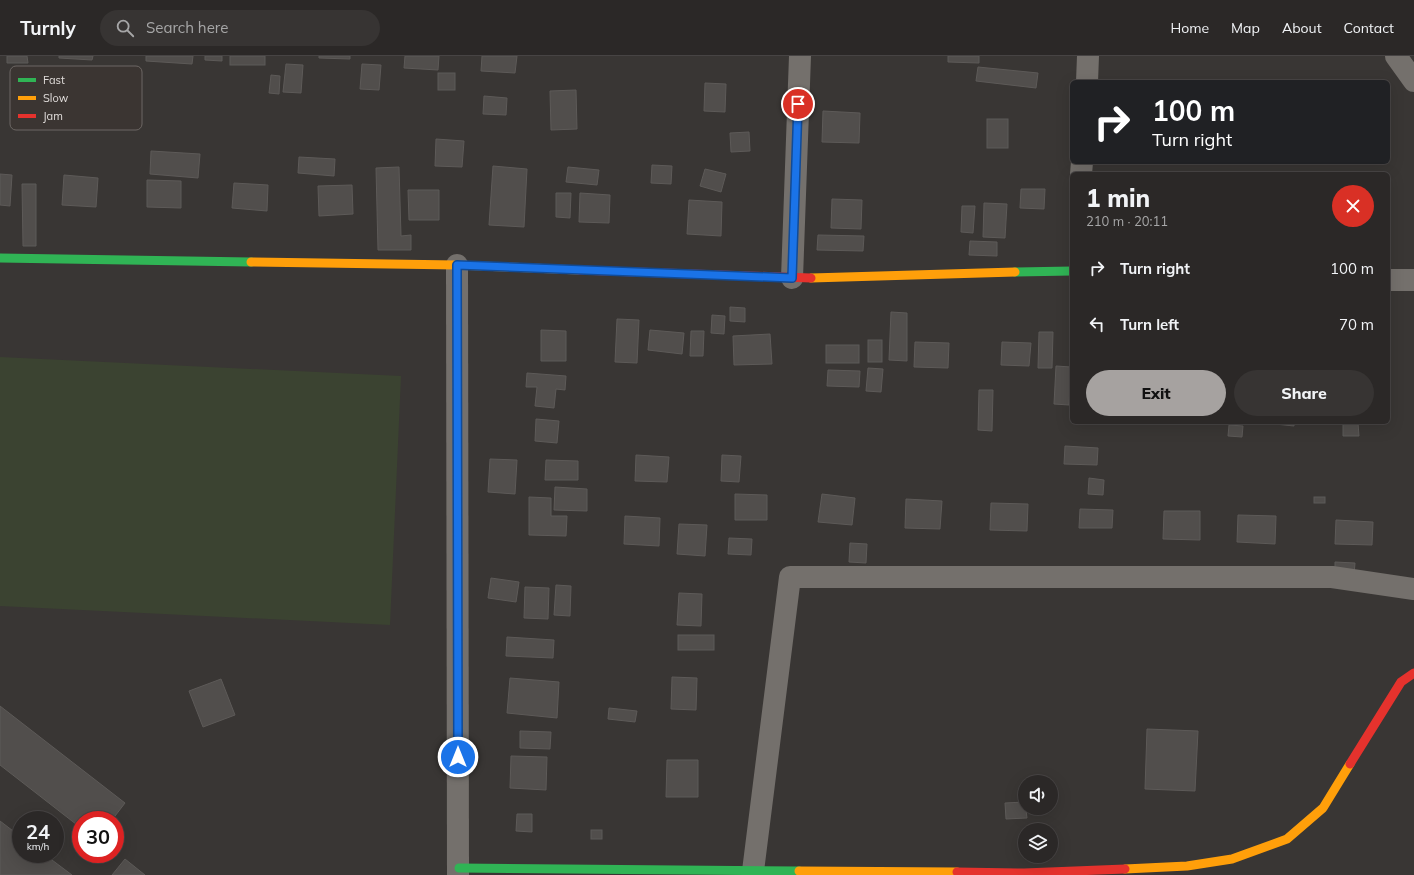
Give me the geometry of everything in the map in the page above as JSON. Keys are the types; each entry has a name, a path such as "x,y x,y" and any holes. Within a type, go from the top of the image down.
{"street":[{"path":"792,278 800,56"},
{"path":"1087,80 1088,56"},
{"path":"1396,56 1414,81"},
{"path":"0,258 457,265 792,278 1070,271"},
{"path":"457,265 458,872 753,871 1024,873 1187,866 1232,859 1286,839 1323,808 1401,682 1414,673"},
{"path":"1390,280 1414,280"},
{"path":"753,871 790,577 1332,577 1414,589"}],"green space":[{"path":"0,357 401,376 390,625 0,606"}],"building":[{"path":"7,56 27,56 28,63 7,63"},
{"path":"59,56 93,56 92,60 59,58"},
{"path":"146,56 193,56 192,64 146,61"},
{"path":"205,56 222,56 222,61 205,60"},
{"path":"230,56 265,56 265,65 230,65"},
{"path":"319,56 350,56 350,59 319,58"},
{"path":"405,56 439,56 438,70 404,68"},
{"path":"482,56 517,56 515,73 481,71"},
{"path":"948,56 979,56 979,63 948,62"},
{"path":"286,64 303,65 301,93 283,92"},
{"path":"362,64 381,65 379,90 360,89"},
{"path":"978,67 1038,73 1036,88 976,81"},
{"path":"438,73 455,73 455,90 438,90"},
{"path":"271,75 280,76 279,94 269,93"},
{"path":"705,83 726,84 725,112 704,111"},
{"path":"576,90 577,129 551,130 550,91"},
{"path":"484,96 507,98 506,115 483,114"},
{"path":"823,111 860,113 859,143 822,142"},
{"path":"987,119 1008,119 1008,148 987,148"},
{"path":"749,132 750,151 731,152 730,133"},
{"path":"436,139 464,141 462,167 435,166"},
{"path":"151,151 200,154 198,178 150,174"},
{"path":"299,157 335,159 334,176 298,173"},
{"path":"652,165 672,166 671,184 651,183"},
{"path":"493,166 527,169 524,227 489,225"},
{"path":"399,167 401,236 411,235 411,250 378,250 376,168"},
{"path":"568,167 599,170 597,185 566,182"},
{"path":"705,169 726,174 721,192 700,186"},
{"path":"0,174 12,175 10,206 0,205"},
{"path":"64,175 98,178 96,207 62,205"},
{"path":"147,180 181,181 181,208 147,207"},
{"path":"234,183 268,185 267,211 232,208"},
{"path":"22,184 36,184 36,246 23,246"},
{"path":"352,185 353,214 319,216 318,186"},
{"path":"1021,189 1045,189 1044,209 1020,208"},
{"path":"408,190 439,190 439,220 409,220"},
{"path":"556,193 571,193 570,218 556,217"},
{"path":"580,193 610,195 609,223 579,222"},
{"path":"832,199 862,200 861,229 831,228"},
{"path":"689,200 722,202 721,236 687,234"},
{"path":"984,203 1007,204 1005,238 983,237"},
{"path":"962,206 975,206 973,233 961,232"},
{"path":"818,235 864,236 863,251 817,250"},
{"path":"970,241 997,242 997,256 969,255"},
{"path":"730,307 745,308 745,322 730,321"},
{"path":"891,312 907,313 907,361 889,360"},
{"path":"712,315 725,316 724,334 711,333"},
{"path":"617,319 639,320 637,363 615,362"},
{"path":"541,330 566,331 566,361 541,361"},
{"path":"650,330 684,333 682,354 648,350"},
{"path":"691,331 704,331 703,356 690,356"},
{"path":"1039,332 1053,332 1052,368 1038,368"},
{"path":"770,334 772,364 734,365 733,336"},
{"path":"868,340 882,340 882,362 868,362"},
{"path":"915,342 949,343 948,368 914,367"},
{"path":"1002,342 1031,343 1029,366 1001,365"},
{"path":"826,345 859,345 859,363 826,363"},
{"path":"1056,366 1070,367 1069,405 1054,404"},
{"path":"868,368 883,369 881,392 866,391"},
{"path":"828,370 860,371 859,387 827,386"},
{"path":"527,373 566,376 565,390 556,389 554,408 535,406 537,387 526,387"},
{"path":"979,390 993,390 992,431 978,430"},
{"path":"536,419 559,421 557,443 535,441"},
{"path":"1275,424 1294,424 1294,426"},
{"path":"1343,424 1358,424 1359,436 1343,436"},
{"path":"1229,425 1243,426 1242,437 1228,436"},
{"path":"1065,446 1098,448 1097,465 1064,464"},
{"path":"636,455 669,457 667,482 635,481"},
{"path":"722,455 741,456 739,482 721,481"},
{"path":"490,459 517,460 515,494 488,492"},
{"path":"546,460 578,461 578,480 545,480"},
{"path":"1089,478 1104,480 1103,495 1088,494"},
{"path":"555,487 587,489 587,511 554,510"},
{"path":"735,494 767,495 767,520 735,520"},
{"path":"822,494 855,498 852,525 818,522"},
{"path":"529,497 551,498 551,516 567,516 566,536 529,535"},
{"path":"1314,497 1325,497 1325,503 1314,503"},
{"path":"906,499 942,501 940,529 905,528"},
{"path":"991,503 1028,504 1027,531 990,530"},
{"path":"1080,509 1113,510 1112,528 1079,528"},
{"path":"1164,511 1200,511 1200,540 1163,539"},
{"path":"1238,515 1276,516 1275,544 1237,542"},
{"path":"625,516 660,518 659,546 624,544"},
{"path":"1336,520 1373,522 1372,545 1335,544"},
{"path":"679,524 707,525 705,556 677,554"},
{"path":"729,538 752,539 751,555 728,554"},
{"path":"850,543 867,544 866,563 849,562"},
{"path":"1335,562 1355,563 1354,575 1335,574"},
{"path":"491,578 519,582 516,602 488,598"},
{"path":"556,585 571,586 570,616 554,615"},
{"path":"525,587 549,588 548,619 524,618"},
{"path":"679,593 702,594 701,626 677,625"},
{"path":"678,635 714,635 714,650 678,650"},
{"path":"507,637 554,640 553,658 506,656"},
{"path":"672,677 697,678 696,710 671,709"},
{"path":"510,678 559,682 557,718 507,713"},
{"path":"221,679 235,715 203,727 189,691"},
{"path":"0,706 125,803 119,811 72,811 72,821 64,815 64,811 59,811 0,765"},
{"path":"609,708 637,711 635,722 608,719"},
{"path":"1147,729 1198,731 1195,791 1145,789"},
{"path":"520,731 551,732 550,749 520,748"},
{"path":"511,756 547,757 546,790 510,788"},
{"path":"667,760 698,760 698,797 666,797"},
{"path":"1018,802 1018,815 1027,815 1027,818 1006,819 1005,803"},
{"path":"517,814 532,814 532,832 516,831"},
{"path":"0,821 12,830 12,863 56,863 72,875 0,875"},
{"path":"591,830 602,830 602,839 591,839"},
{"path":"125,859 145,875 112,875 122,863 124,863"}],"traffic: fast":[{"path":"0,258 251,262"},
{"path":"1015,272 1070,271"},
{"path":"459,868 799,871"}],"traffic: slow":[{"path":"251,262 457,265 578,270"},
{"path":"811,278 1015,272"},
{"path":"1125,869 1187,866 1232,859 1287,839 1323,808 1350,764"},
{"path":"799,871 957,872"}],"traffic: jam":[{"path":"578,270 811,278"},
{"path":"1350,764 1401,682 1414,673"},
{"path":"957,872 1024,873 1125,869"}],"route":[{"path":"458,757 457,265 792,278 798,104"}]}
